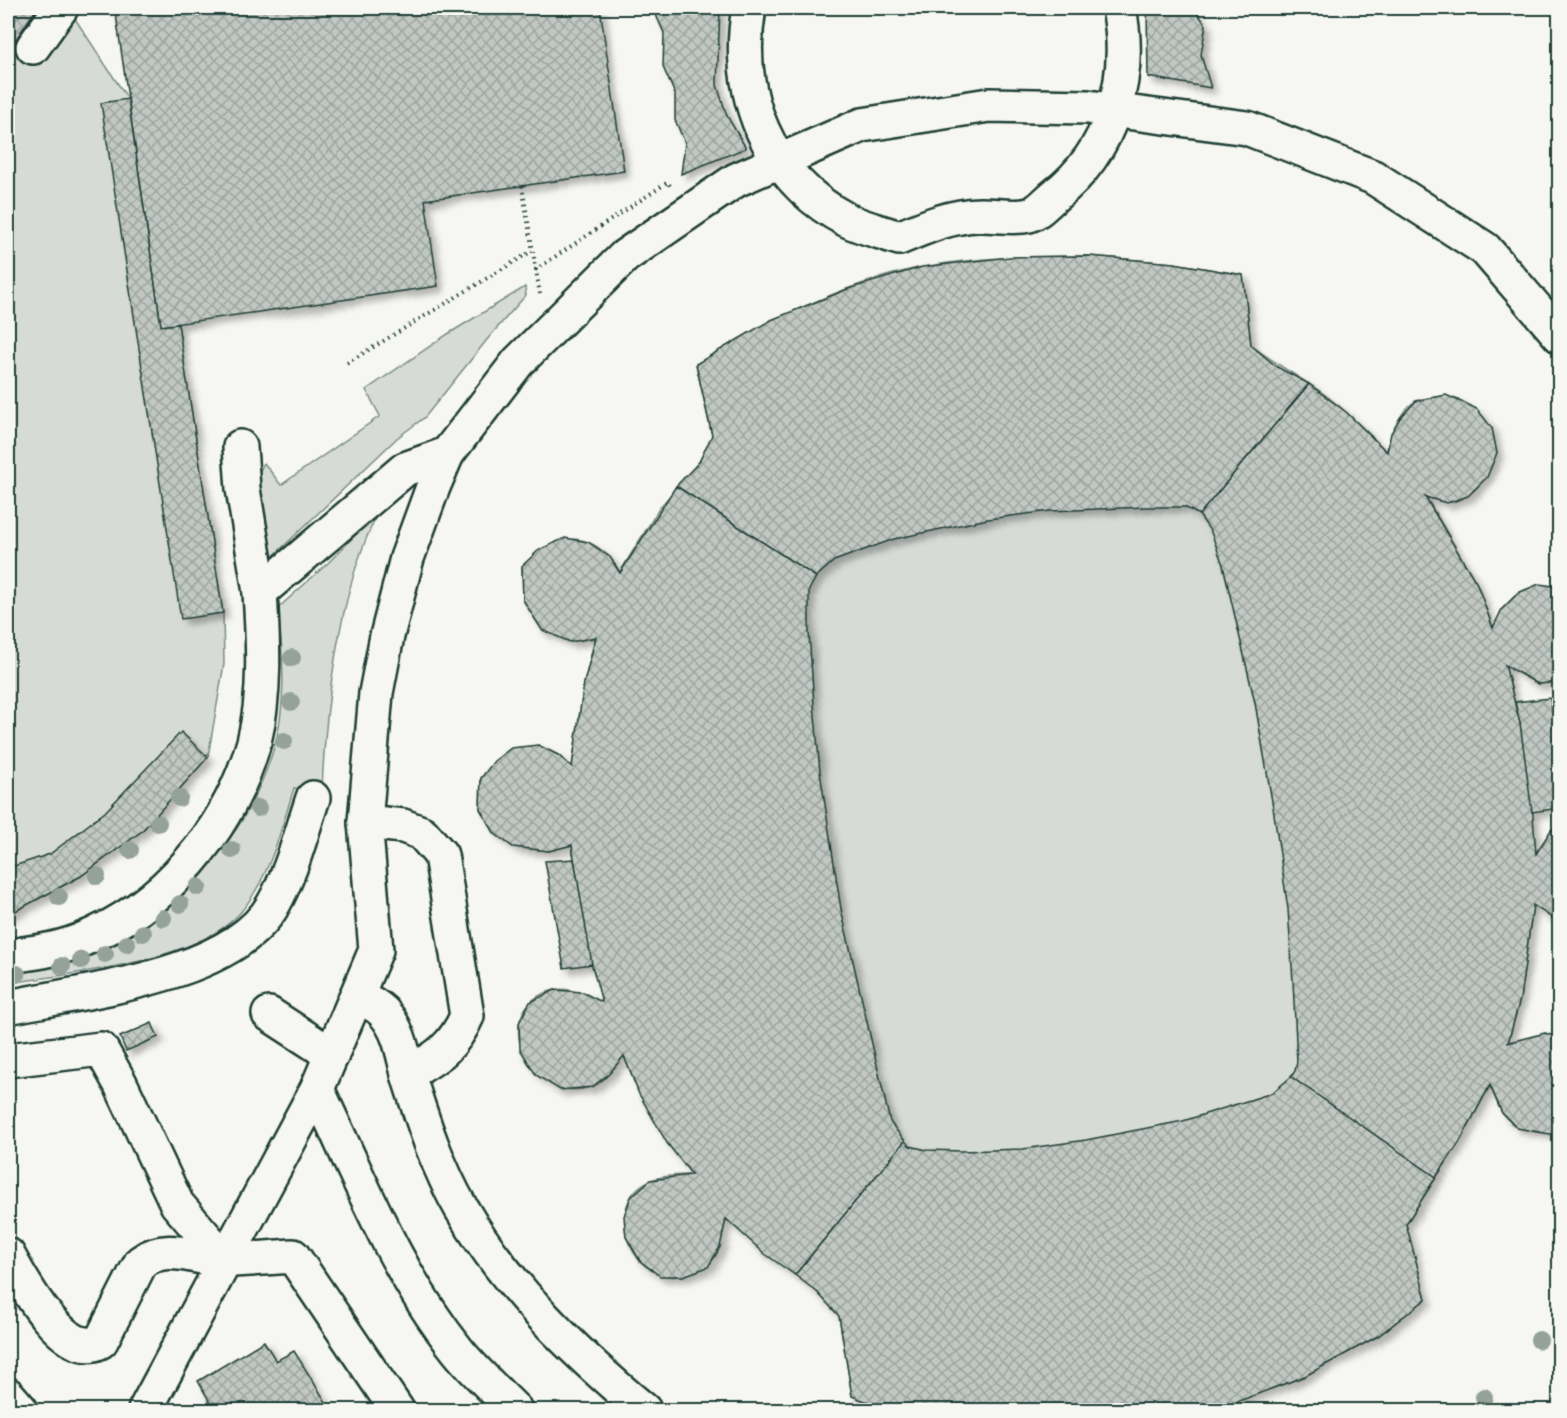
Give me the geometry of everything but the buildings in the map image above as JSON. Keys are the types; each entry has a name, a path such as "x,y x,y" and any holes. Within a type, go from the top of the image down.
{"street":[{"path":"33,47 61,8"},
{"path":"749,8 744,35 745,70 752,108 780,161 804,189 848,220 899,238 939,221 977,215 1030,215 1071,183 1106,135 1116,110 1124,69 1124,33 1119,8"},
{"path":"145,1410 317,1089 359,996 376,950 365,822 366,779 376,693 387,636 407,558 447,454 518,362 626,256 736,180 862,125 988,105 1088,106 1247,128 1373,177 1485,249 1560,336"},
{"path":"8,956 40,952 78,942 110,927 163,889 209,839 242,780 254,740 262,680 260,591 243,489 240,447"},
{"path":"260,591 405,469 447,454"},
{"path":"8,1007 166,974 209,959 244,937 273,906 291,865 313,798"},
{"path":"365,822 404,826 422,833 441,855 467,1016 459,1036 448,1049 408,1074"},
{"path":"359,996 385,1013 401,1041 408,1074 432,1149 461,1209 506,1273 566,1342 644,1410"},
{"path":"269,1014 332,1055"},
{"path":"8,1060 101,1049 120,1083 177,1204 225,1260"},
{"path":"317,1089 381,1229 417,1293 459,1352 515,1410"},
{"path":"8,1255 34,1302 74,1342 82,1346 93,1346 101,1341 141,1262 150,1254 168,1252 225,1260 293,1256 397,1410"},
{"path":"8,1395 21,1410"}],"path":[{"path":"535,270 668,182"},
{"path":"522,186 539,292"},
{"path":"347,363 532,251"}],"shaded area":[{"path":"8,8 68,8 128,99 161,326 178,324 223,613 224,664 208,757 142,831 81,876 8,915"},
{"path":"1088,256 1174,263 1243,275 1251,345 1320,391 1386,451 1400,417 1410,405 1419,400 1447,397 1463,402 1477,411 1487,423 1494,437 1495,453 1490,469 1479,485 1465,497 1453,502 1442,502 1426,497 1477,584 1493,627 1512,600 1526,589 1559,587 1559,682 1538,684 1505,666 1520,723 1536,853 1551,830 1560,826 1559,923 1533,905 1520,999 1508,1042 1545,1033 1559,1038 1559,1131 1536,1132 1513,1124 1502,1113 1490,1086 1459,1143 1406,1224 1426,1299 1378,1336 1305,1376 1215,1410 889,1410 852,1396 839,1316 817,1292 726,1219 716,1255 703,1269 670,1276 652,1271 638,1259 629,1243 625,1225 627,1207 635,1191 656,1178 692,1174 639,1094 624,1056 596,1085 568,1089 548,1083 533,1069 523,1052 519,1033 522,1015 533,1000 554,990 567,989 602,1002 578,889 572,845 549,851 513,847 495,834 480,809 481,778 538,745 558,755 572,767 584,683 595,638 570,642 542,630 523,600 522,566 543,549 564,540 575,539 598,547 611,559 620,572 660,507 699,462 712,436 696,364 750,333 806,306 863,283 893,274 923,267 984,259"},
{"path":"525,287 526,295 425,417 397,438 267,562 253,484 264,463 281,485 380,416 366,390 448,334"},
{"path":"379,511 365,541 344,611 326,725 322,795 294,788 266,870 250,900 240,913 220,930 164,954 97,970 8,983 8,973 43,968 93,953 140,929 165,911 223,847 244,818 255,796 277,737 283,682 277,609 328,563"}]}
